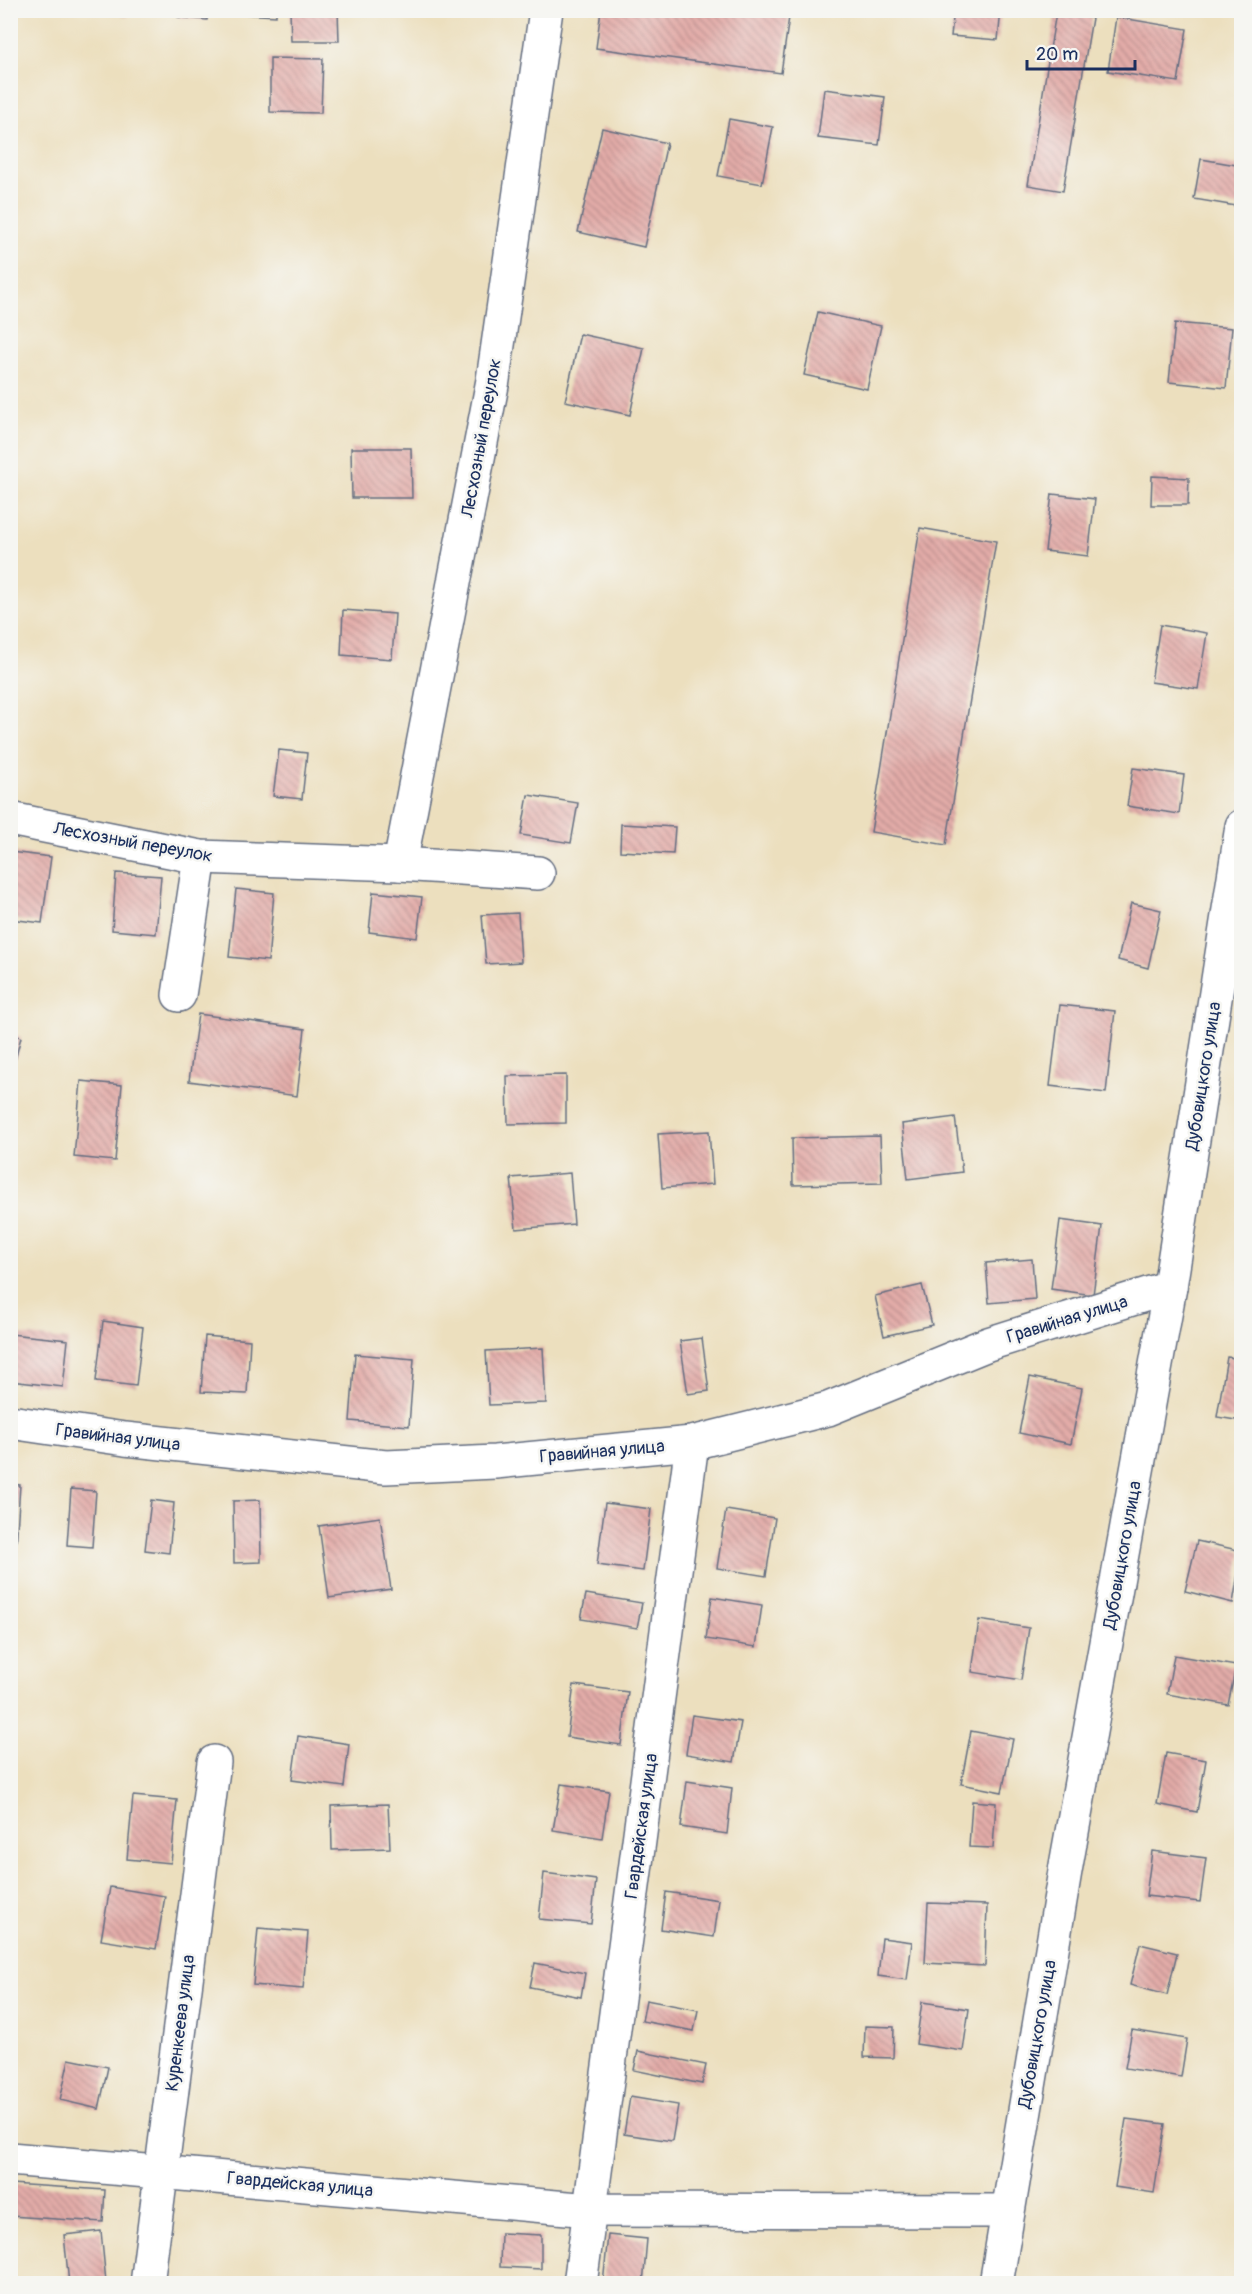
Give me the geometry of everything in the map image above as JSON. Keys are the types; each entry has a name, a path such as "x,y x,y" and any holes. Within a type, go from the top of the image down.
{"street":[{"name":"Лесхозный переулок","path":"400,864 493,380 546,10"},
{"name":"Лесхозный переулок","path":"10,819 200,856 400,864 538,873"},
{"name":"Дубовицкого улица","path":"996,2283 1006,2211 1170,1287 1242,826"},
{"path":"179,995 200,856"},
{"name":"Гравийная улица","path":"10,1422 125,1439 386,1467 495,1461 692,1443 828,1409 988,1344 1170,1287"},
{"name":"Гвардейская улица","path":"580,2283 692,1443"},
{"name":"Куренкеева улица","path":"147,2283 214,1762"},
{"name":"Гвардейская улица","path":"10,2159 590,2210 1006,2211"}],"building":[{"path":"106,10 129,10 127,17"},
{"path":"179,10 208,10 207,20 178,17"},
{"path":"223,10 276,10 276,16 223,13"},
{"path":"290,10 338,10 339,41 291,41"},
{"path":"601,10 790,10 781,73 596,48"},
{"path":"954,10 1001,10 998,40 951,36"},
{"path":"1056,12 1092,18 1063,191 1028,185"},
{"path":"1116,17 1187,29 1178,82 1108,71"},
{"path":"270,58 323,59 321,113 270,112"},
{"path":"824,89 885,97 879,145 818,138"},
{"path":"729,119 773,127 762,184 718,176"},
{"path":"602,128 667,143 644,247 578,232"},
{"path":"1201,159 1242,166 1242,207 1194,199"},
{"path":"818,312 881,326 867,389 804,375"},
{"path":"1175,323 1232,328 1226,388 1169,382"},
{"path":"580,334 644,348 630,415 565,401"},
{"path":"351,448 411,448 412,498 352,498"},
{"path":"1152,476 1189,478 1188,505 1151,505"},
{"path":"1052,494 1095,499 1088,556 1045,551"},
{"path":"920,528 996,541 946,845 871,832"},
{"path":"343,610 395,614 392,659 341,655"},
{"path":"1160,625 1207,633 1198,689 1151,682"},
{"path":"279,750 307,753 302,799 273,796"},
{"path":"1133,768 1184,775 1179,814 1127,806"},
{"path":"528,795 578,803 571,843 521,835"},
{"path":"621,824 675,827 673,854 620,851"},
{"path":"10,852 51,857 42,923 10,919"},
{"path":"116,873 161,876 156,934 112,930"},
{"path":"236,889 274,893 268,961 229,957"},
{"path":"373,892 422,897 417,938 369,932"},
{"path":"1131,903 1161,910 1148,968 1118,960"},
{"path":"518,913 521,962 486,964 482,915"},
{"path":"1060,1005 1115,1011 1106,1093 1050,1086"},
{"path":"198,1014 305,1029 297,1096 189,1081"},
{"path":"10,1034 21,1037 11,1076 10,1076"},
{"path":"566,1075 566,1123 508,1124 507,1076"},
{"path":"81,1081 122,1085 115,1161 74,1157"},
{"path":"955,1117 962,1172 908,1179 902,1124"},
{"path":"709,1131 713,1184 662,1188 658,1134"},
{"path":"880,1136 882,1183 793,1185 792,1138"},
{"path":"570,1173 574,1224 516,1229 511,1178"},
{"path":"1060,1220 1102,1226 1093,1295 1051,1289"},
{"path":"1032,1259 1035,1299 989,1303 986,1263"},
{"path":"922,1285 932,1325 884,1336 875,1296"},
{"path":"103,1321 143,1327 136,1386 96,1381"},
{"path":"10,1334 68,1340 63,1387 10,1381"},
{"path":"205,1336 250,1340 247,1394 201,1392"},
{"path":"702,1338 709,1391 688,1394 680,1341"},
{"path":"543,1348 546,1403 489,1405 486,1351"},
{"path":"355,1354 414,1359 409,1426 350,1421"},
{"path":"1227,1357 1242,1359 1242,1421 1217,1417"},
{"path":"1030,1377 1082,1388 1071,1444 1019,1433"},
{"path":"10,1484 20,1485 16,1547 10,1546"},
{"path":"71,1489 96,1491 92,1547 67,1545"},
{"path":"151,1500 174,1503 169,1553 145,1550"},
{"path":"260,1500 261,1562 234,1563 233,1501"},
{"path":"605,1503 651,1509 643,1571 597,1565"},
{"path":"726,1510 775,1518 766,1576 717,1568"},
{"path":"380,1517 391,1589 329,1598 319,1526"},
{"path":"1197,1541 1242,1551 1233,1603 1185,1591"},
{"path":"586,1594 642,1603 637,1628 581,1619"},
{"path":"712,1597 762,1605 756,1647 706,1639"},
{"path":"979,1620 1029,1628 1021,1680 972,1672"},
{"path":"1174,1655 1236,1666 1228,1705 1167,1694"},
{"path":"574,1685 628,1692 621,1745 567,1737"},
{"path":"692,1715 741,1722 734,1762 686,1754"},
{"path":"971,1731 1013,1739 1002,1792 961,1784"},
{"path":"298,1736 349,1744 344,1787 292,1780"},
{"path":"1166,1753 1206,1760 1197,1812 1157,1804"},
{"path":"687,1781 732,1788 727,1834 681,1827"},
{"path":"561,1784 609,1791 602,1838 553,1830"},
{"path":"133,1796 177,1800 171,1863 127,1859"},
{"path":"972,1801 996,1803 993,1848 969,1847"},
{"path":"388,1804 390,1848 332,1850 331,1806"},
{"path":"1152,1851 1206,1858 1200,1902 1146,1896"},
{"path":"544,1873 596,1880 591,1924 539,1919"},
{"path":"110,1887 165,1896 156,1949 101,1940"},
{"path":"666,1892 719,1900 714,1937 661,1929"},
{"path":"928,1903 987,1905 985,1966 925,1963"},
{"path":"258,1928 308,1932 303,1989 253,1985"},
{"path":"882,1938 912,1942 907,1980 878,1976"},
{"path":"1140,1944 1177,1953 1167,1995 1130,1985"},
{"path":"535,1963 585,1973 581,1997 530,1987"},
{"path":"646,2000 698,2010 694,2031 642,2021"},
{"path":"922,2002 969,2009 963,2051 916,2044"},
{"path":"865,2026 894,2027 893,2058 864,2057"},
{"path":"1132,2030 1187,2039 1181,2077 1125,2068"},
{"path":"638,2051 706,2065 702,2084 634,2070"},
{"path":"69,2059 108,2067 99,2109 60,2100"},
{"path":"630,2097 678,2105 672,2141 624,2134"},
{"path":"1126,2119 1165,2124 1154,2193 1115,2187"},
{"path":"10,2184 105,2190 103,2222 10,2216"},
{"path":"101,2231 106,2282 69,2284 64,2235"},
{"path":"501,2233 541,2235 541,2269 500,2267"},
{"path":"608,2235 647,2239 643,2284 603,2284"}]}
